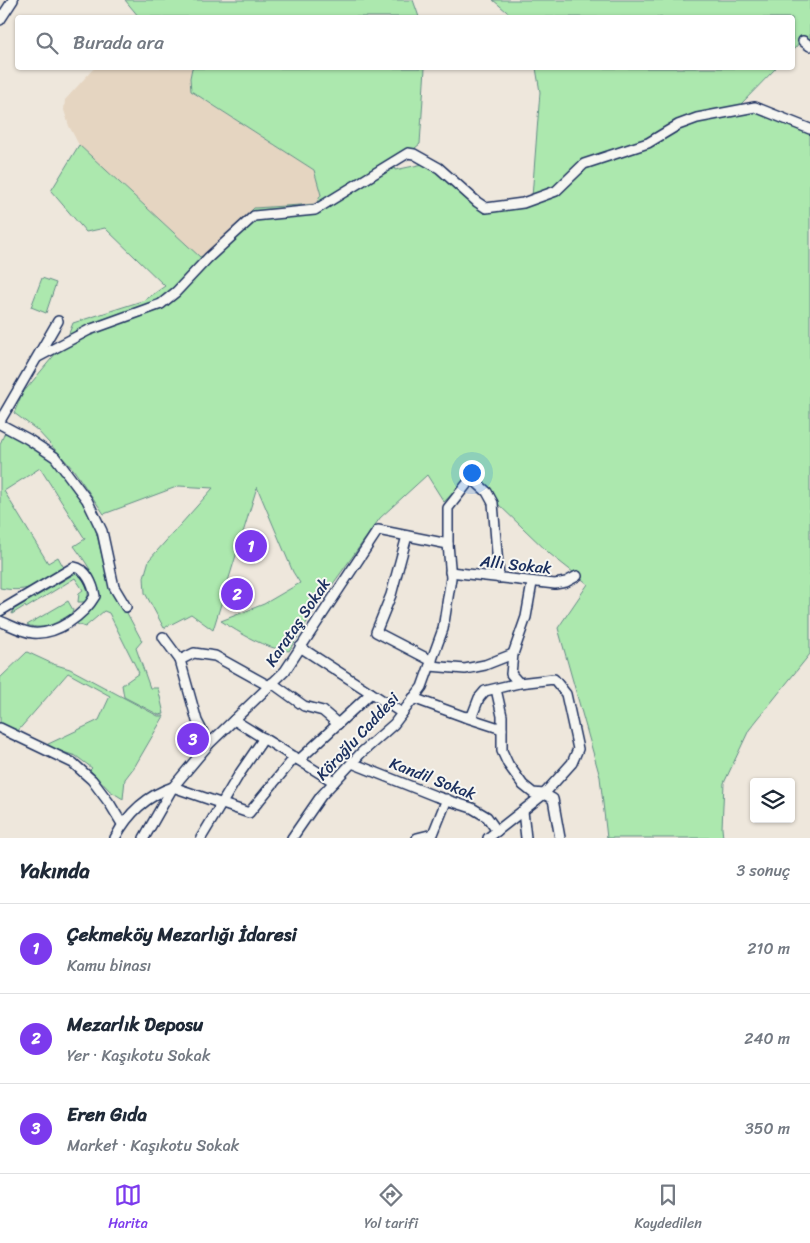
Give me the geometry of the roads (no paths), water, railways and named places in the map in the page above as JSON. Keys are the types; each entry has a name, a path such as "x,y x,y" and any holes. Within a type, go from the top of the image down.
{"street":[{"path":"0,20 13,0"},
{"path":"38,357 89,330 161,304 176,292 208,258 254,216 315,210 408,153 414,154 439,168 486,208 524,203 556,191 584,164 648,143 678,125 697,118 755,107 810,129"},
{"path":"58,321 0,422 54,457 87,500 102,531 114,587 126,607"},
{"name":"Köroğlu Caddesi","path":"292,838 321,796 352,763 394,724 422,687 443,629 451,578 448,544 448,508 470,480 477,482 487,492 493,503 499,578"},
{"name":"Karataş Sokak","path":"209,744 285,671 378,530 407,536"},
{"path":"448,544 407,536 391,595 376,632 431,663 465,668 485,665 513,654"},
{"path":"0,612 74,567 80,568 83,571 93,587 95,596 88,607 55,630 27,632 0,621"},
{"name":"Allı Sokak","path":"450,572 532,583 555,584 566,582 577,576"},
{"path":"519,682 511,674 513,654 526,617 532,583"},
{"path":"144,838 173,787 209,744 197,721 180,660 162,637"},
{"path":"300,647 402,712"},
{"path":"180,660 194,653 215,656 271,684 304,706 323,711 338,724"},
{"path":"465,717 472,716 485,691 519,682 554,679 566,694 578,750 572,763 544,794 488,838"},
{"path":"496,689 502,716 502,750 508,764 523,785 533,793 544,794 553,799 560,838"},
{"path":"115,838 122,824 139,804 161,791 173,787 249,813 297,759 338,724 371,692"},
{"path":"414,698 502,729"},
{"path":"234,720 334,782"},
{"path":"0,728 73,763 92,780 122,824"},
{"path":"201,838 240,772 264,738"},
{"name":"Kandil Sokak","path":"352,763 472,808 487,817 497,831"},
{"path":"418,838 433,834 447,800"},
{"path":"523,810 526,838"}],"place":[{"name":"Çekmeköy Mezarlığı İdaresi","path":"251,546"},
{"name":"Mezarlık Deposu","path":"237,594"},
{"name":"Eren Gıda","path":"193,739"}]}
